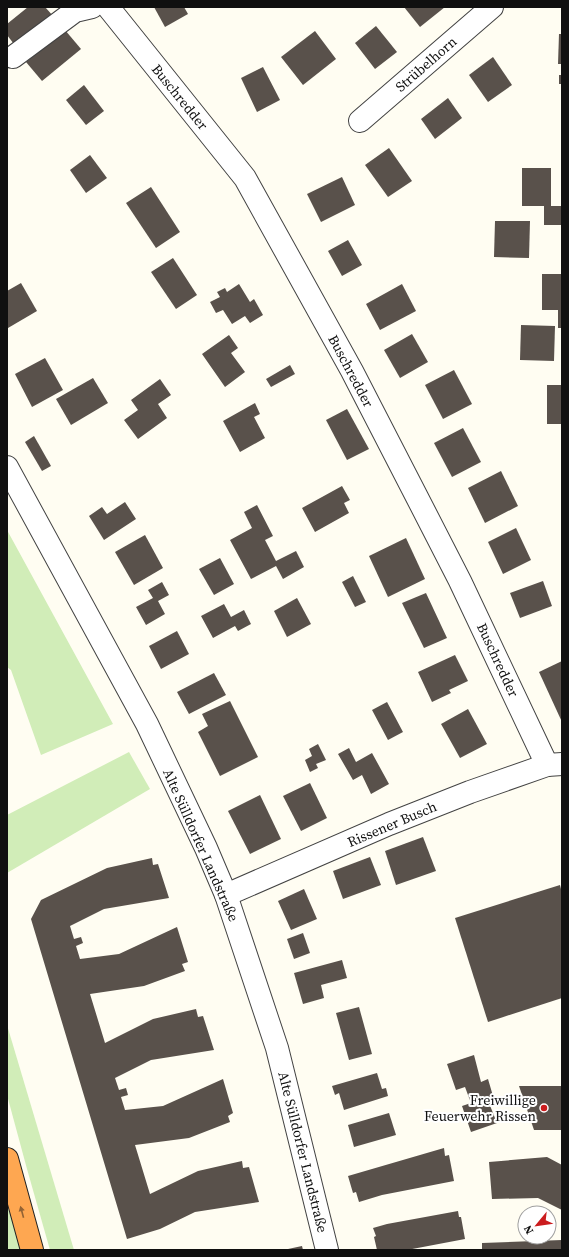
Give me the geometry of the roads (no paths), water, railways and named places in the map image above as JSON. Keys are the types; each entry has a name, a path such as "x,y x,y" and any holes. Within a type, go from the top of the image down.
{"highway":[{"path":"7,1159 32,1250"}],"street":[{"path":"13,58 75,11 92,7"},
{"name":"Buschredder","path":"108,7 245,178 352,371 555,764"},
{"name":"Strübelhorn","path":"360,121 492,7"},
{"name":"Alte Sülldorfer Landstraße","path":"7,467 147,724 206,848 226,895 277,1048 327,1250"},
{"name":"Rissener Busch","path":"226,895 396,821 470,792 555,764"}],"place":[{"name":"Freiwillige Feuerwehr Rissen","path":"544,1108"}]}
